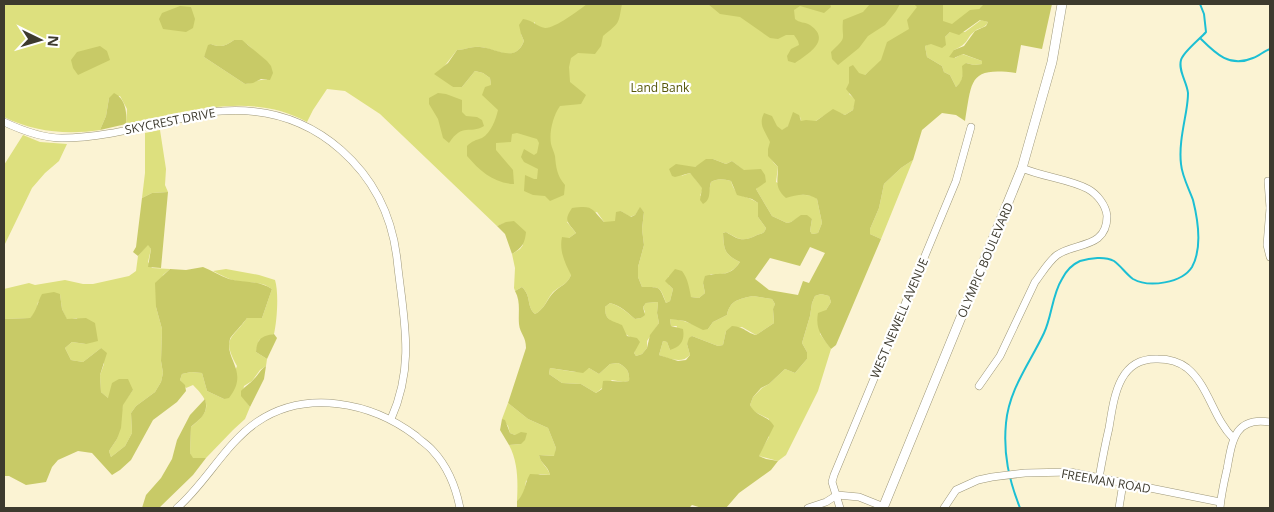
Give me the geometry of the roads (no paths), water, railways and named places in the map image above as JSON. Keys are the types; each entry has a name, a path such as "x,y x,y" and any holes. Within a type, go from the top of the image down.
{"main road":[{"name":"OLYMPIC BOULEVARD","path":"883,508 1022,168 1052,62 1062,4"}],"street":[{"name":"SKYCREST DRIVE","path":"4,122 15,127 60,138 97,136 222,111 257,112 271,114 300,123 333,143 348,156 370,181 381,201 392,230 407,353 401,390 390,419"},
{"name":"WEST NEWELL AVENUE","path":"840,508 832,482 834,474 956,181 971,127"},
{"path":"979,386 1000,356 1035,282 1042,272 1059,254 1091,243 1103,231 1106,221 1105,206 1089,190 1022,168"},
{"path":"1268,182 1270,208 1266,246 1270,258"},
{"path":"1099,478 1115,394 1123,377 1139,361 1150,358 1168,359 1178,362 1187,368 1200,382 1219,421 1233,438"},
{"path":"177,508 242,435 256,423 285,408 304,403 328,402 355,407 390,419 433,450 450,475 460,508"},
{"path":"1220,505 1233,438 1246,423 1254,421 1270,422"},
{"name":"FREEMAN ROAD","path":"944,508 956,490 978,480 1025,473 1070,472 1220,505"},
{"path":"1119,508 1123,483"},
{"path":"808,508 826,502 837,495 859,497 883,508"}],"waterway":[{"path":"1020,508 1010,477 1006,456 1005,434 1008,411 1021,376 1044,333 1056,292 1065,273 1071,266 1080,261 1106,258 1114,261 1133,279 1140,282 1156,283 1181,277 1192,267 1195,260 1198,243 1196,216 1193,200 1184,178 1181,164 1181,145 1188,93 1180,64 1185,53 1206,32 1204,14 1200,4"},
{"path":"1201,39 1212,50 1230,60 1245,61 1270,49"}],"park label":[{"name":"Land Bank","path":"660,87"}]}
